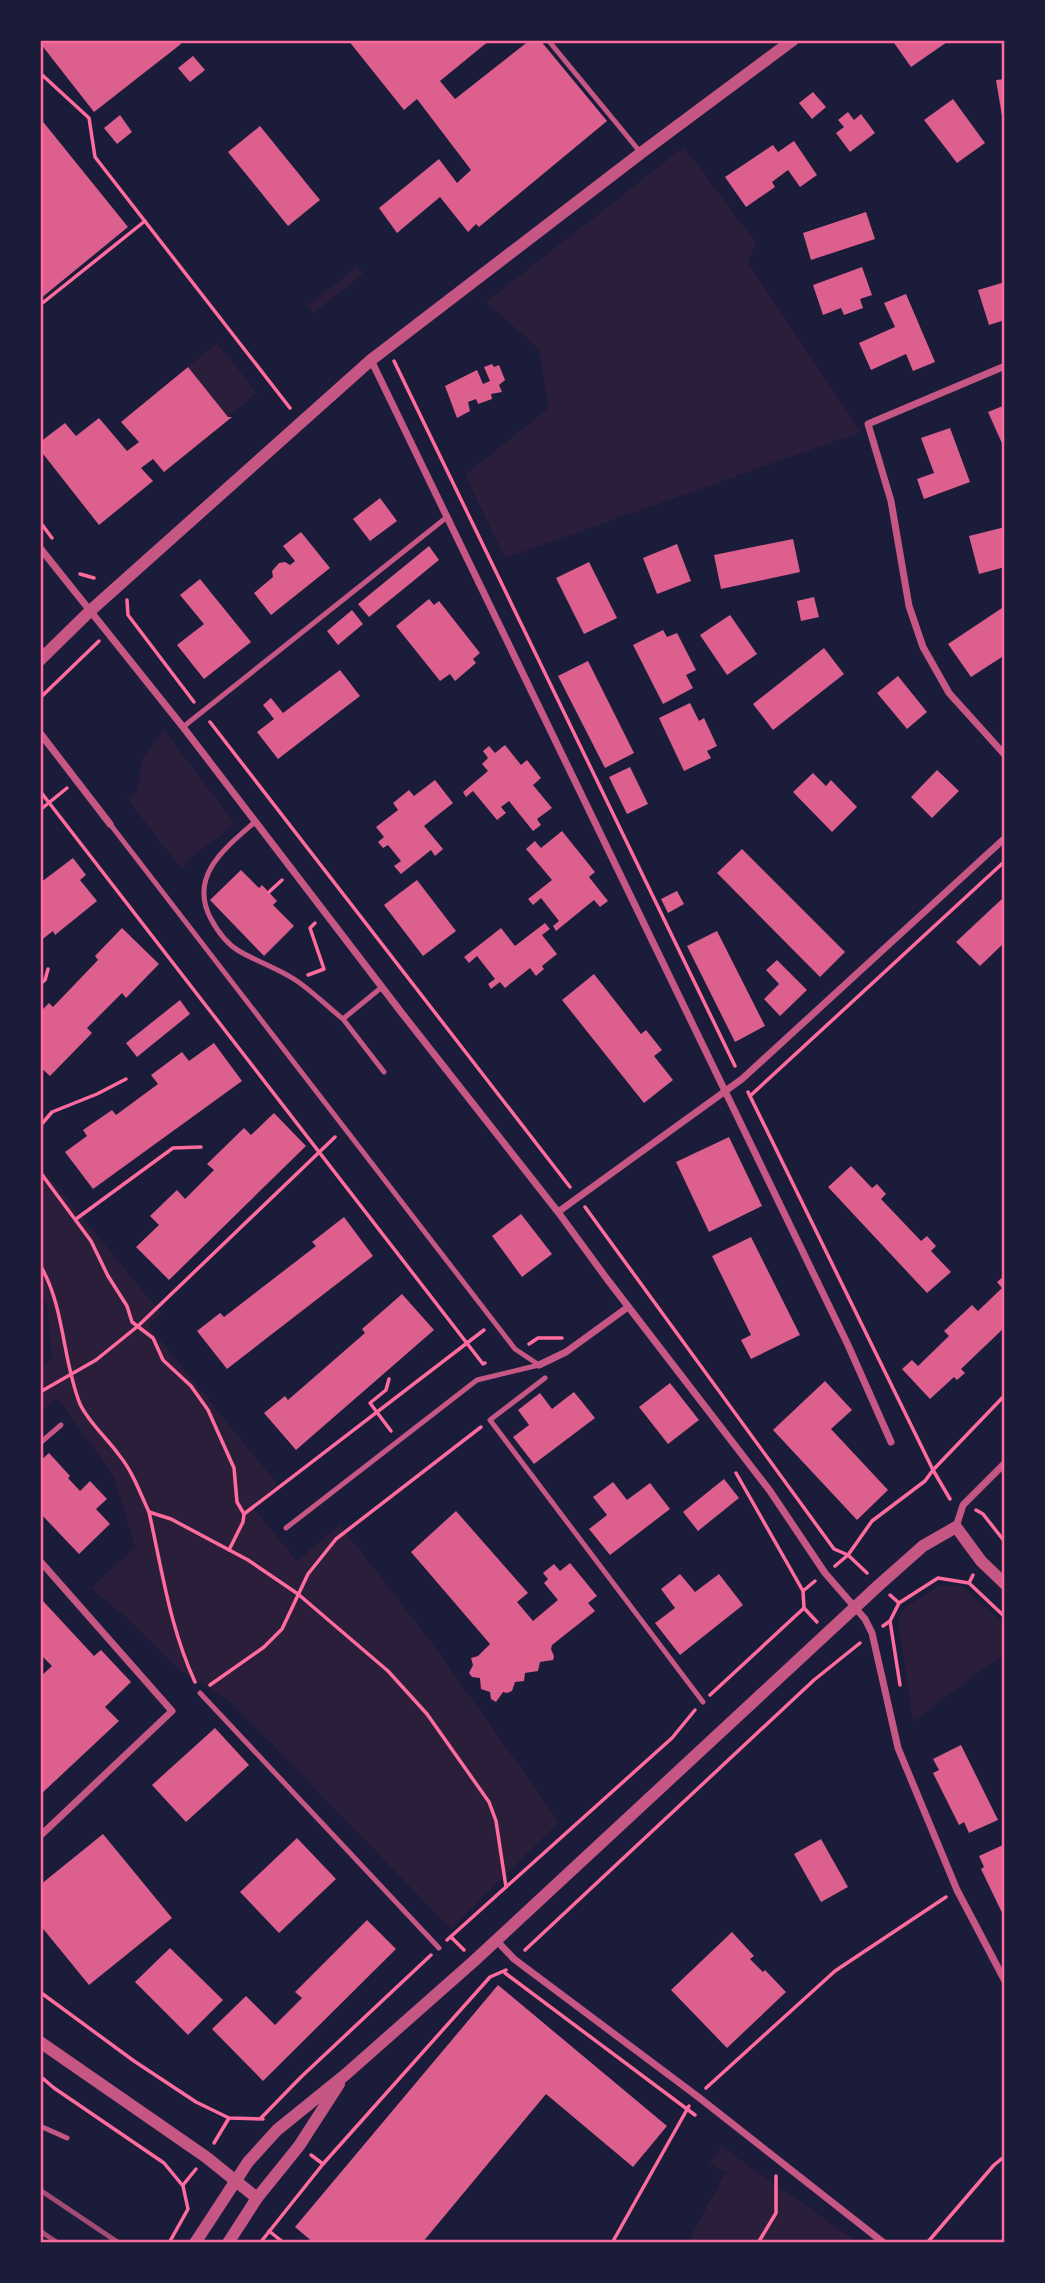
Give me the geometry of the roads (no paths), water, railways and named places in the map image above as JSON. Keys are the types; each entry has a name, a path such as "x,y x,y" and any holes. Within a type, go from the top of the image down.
{"street":[{"path":"40,660 90,611 371,360 793,40"},
{"path":"371,360 848,1345 891,1442"},
{"path":"1005,366 868,424 891,501 909,606 923,647 949,693 1005,755"},
{"path":"40,548 183,727 558,1212 770,1491 825,1573 865,1619 872,1633 898,1748 957,1890 1005,1981"},
{"path":"40,733 110,824"},
{"path":"558,1212 741,1079 1005,838"},
{"path":"539,1365 566,1352 628,1307"},
{"path":"195,2243 248,2162 277,2130 345,2075 495,1940 855,1606 923,1546 956,1527 963,1505 1005,1463"},
{"path":"956,1527 981,1561 1005,1584"},
{"path":"40,1561 172,1711 40,1836"},
{"path":"495,1940 514,1959 697,2096 884,2243"},
{"path":"40,2042 206,2157 257,2198"},
{"path":"228,2243 257,2198 299,2146 345,2075"}],"lane":[{"path":"548,40 641,153"},
{"path":"183,727 447,517"},
{"path":"255,822 227,846 210,868 202,892 206,911 219,933 236,950 296,981 343,1019 384,1072"},
{"path":"110,824 494,1322 518,1352 539,1365"},
{"path":"343,1019 382,987"},
{"path":"286,1528 477,1380 539,1365"},
{"path":"545,1378 490,1420 703,1702"},
{"path":"40,1443 61,1425"},
{"path":"200,1693 439,1948"},
{"path":"40,2126 67,2138"}],"railway":[{"path":"40,2190 119,2243"},
{"path":"40,2231 58,2243"}]}
